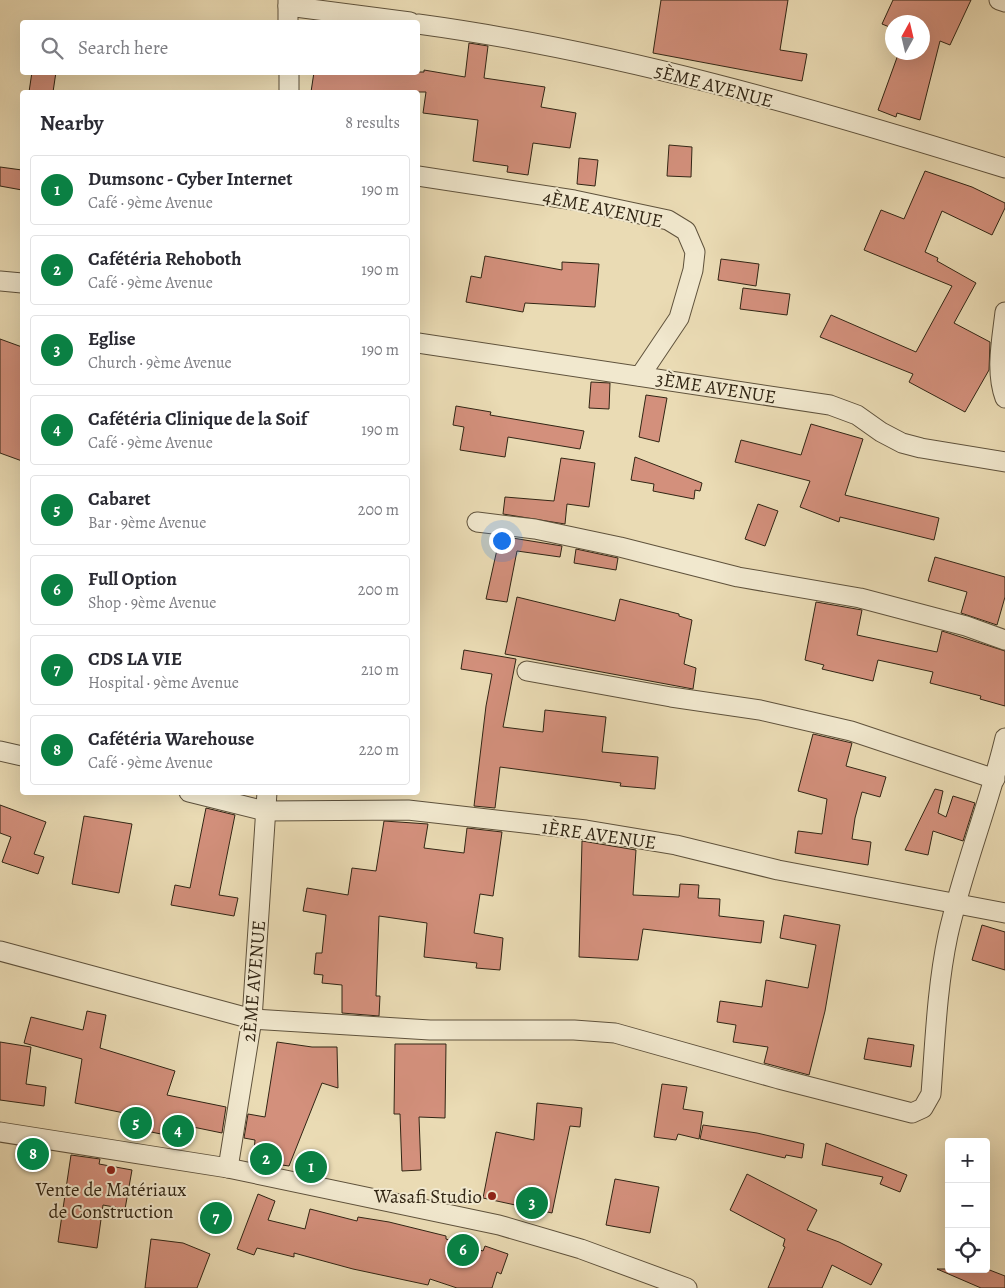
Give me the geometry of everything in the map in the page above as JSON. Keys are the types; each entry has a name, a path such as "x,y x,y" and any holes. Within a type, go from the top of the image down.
{"street":[{"path":"1000,0 1005,2"},
{"path":"288,9 391,20"},
{"name":"5ÈME AVENUE","path":"420,24 470,31 646,67 928,144 1005,168"},
{"path":"289,75 289,90"},
{"name":"4ÈME AVENUE","path":"420,176 574,200 668,220 686,231 695,252 693,270 679,318 640,376"},
{"path":"0,281 20,283"},
{"path":"1005,312 1000,368 1001,387 1005,398"},
{"name":"3ÈME AVENUE","path":"420,343 830,405 857,415 881,432 902,443 1005,462"},
{"path":"477,522 535,529 620,547 738,577 860,598 966,626 1005,640"},
{"path":"527,670 671,697 760,710 851,732 995,779"},
{"path":"0,951 252,1019 430,1030 574,1030 615,1033 778,1080 912,1113 923,1108 931,1094 940,978 956,906 995,779 1005,738"},
{"path":"0,751 20,756"},
{"name":"1ÈRE AVENUE","path":"201,795 265,811 408,810 586,830 676,845 778,870 956,906 1005,913"},
{"name":"2ÈME AVENUE","path":"228,1168 252,1019 267,795"},
{"path":"0,1132 228,1168 499,1225 581,1249 687,1288"}],"building":[{"path":"661,0 788,0 780,50 807,54 802,81 653,53"},
{"path":"893,0 971,0 950,45 940,41 920,120 897,113 896,117 878,110 896,60 930,60 930,15 886,15"},
{"path":"469,43 488,46 484,78 545,87 541,107 576,113 570,148 533,143 528,175 507,172 508,166 473,161 478,120 423,113 426,92 420,92 420,90 311,90 314,75 420,75 420,72 424,72 424,70 465,77"},
{"path":"32,75 56,75 53,90 29,90"},
{"path":"669,145 692,147 691,177 667,176"},
{"path":"579,158 598,160 595,186 577,184"},
{"path":"0,167 20,170 20,190 0,186"},
{"path":"925,171 972,187 1005,203 1005,208 992,235 942,211 925,252 938,258 937,261 976,283 954,323 990,342 989,370 965,412 909,382 913,374 820,337 831,315 916,352 952,286 864,250 881,210 904,219"},
{"path":"485,256 562,270 562,262 599,264 595,307 525,303 523,312 466,302 471,276 481,278"},
{"path":"721,259 759,264 756,286 718,280"},
{"path":"743,288 790,294 787,315 740,309"},
{"path":"0,339 20,346 20,460 0,453"},
{"path":"591,382 610,383 609,409 589,408"},
{"path":"646,395 667,398 659,442 639,437"},
{"path":"456,406 491,412 490,415 584,431 580,449 508,437 505,457 460,450 464,427 453,425"},
{"path":"811,424 863,439 845,495 939,518 934,540 840,517 839,522 800,507 810,481 735,462 741,440 801,455"},
{"path":"635,457 702,483 700,491 695,490 694,499 653,491 654,484 631,480"},
{"path":"561,458 595,463 589,507 567,504 565,524 503,514 505,497 554,501"},
{"path":"758,504 778,511 765,546 745,539"},
{"path":"500,536 562,546 560,557 517,551 507,602 486,599"},
{"path":"576,549 618,558 616,570 574,563"},
{"path":"935,557 1005,577 1005,597 997,625 961,613 967,592 928,581"},
{"path":"517,597 615,621 620,599 679,614 679,616 692,620 684,664 696,668 693,689 505,654"},
{"path":"816,602 862,610 857,635 937,652 942,631 1005,651 1005,706 980,699 981,696 930,683 933,672 878,660 873,681 822,669 824,665 805,660"},
{"path":"464,650 516,659 503,727 543,732 545,710 606,717 602,752 658,757 655,789 620,786 621,783 500,767 495,808 474,806 486,706 492,674 461,669"},
{"path":"813,734 852,743 846,766 886,777 880,797 862,792 855,818 852,839 871,842 868,865 795,853 798,831 822,834 827,799 798,791"},
{"path":"935,789 943,791 938,813 946,817 953,796 975,803 963,841 933,831 928,855 905,850"},
{"path":"0,805 46,822 34,854 44,857 38,874 2,862 11,837 0,833"},
{"path":"206,808 235,815 219,895 238,898 234,916 171,905 175,885 190,888"},
{"path":"84,816 132,824 119,893 72,884"},
{"path":"384,821 428,824 424,848 464,853 467,828 502,832 493,896 480,894 474,933 503,938 500,970 476,968 477,963 424,957 427,923 379,916 376,996 380,996 379,1016 342,1013 342,985 322,983 323,975 314,974 316,953 322,953 326,915 303,911 307,888 348,895 352,868 376,871"},
{"path":"582,841 636,850 633,895 679,897 680,884 699,885 698,898 720,899 719,916 764,921 761,943 643,929 638,960 579,957"},
{"path":"784,915 840,925 825,1011 809,1075 764,1063 768,1047 733,1042 736,1025 717,1022 720,1001 762,1007 766,980 808,988 816,945 780,938"},
{"path":"982,925 1005,932 1005,970 972,960"},
{"path":"87,1011 106,1015 100,1048 175,1071 167,1095 226,1107 222,1133 193,1127 190,1140 127,1127 129,1114 75,1103 82,1059 24,1043 31,1017 83,1030"},
{"path":"868,1038 914,1045 911,1067 864,1059"},
{"path":"0,1042 31,1047 26,1084 46,1087 44,1106 0,1100"},
{"path":"277,1042 312,1047 337,1047 338,1088 322,1083 289,1166 253,1161 255,1140 244,1138 248,1114 265,1117"},
{"path":"395,1044 446,1044 445,1118 419,1117 421,1170 402,1171 400,1114 394,1114"},
{"path":"662,1084 687,1087 683,1109 703,1112 699,1139 678,1134 676,1140 654,1137"},
{"path":"537,1103 582,1108 580,1127 570,1126 552,1213 483,1198 496,1132 534,1140"},
{"path":"703,1125 757,1133 804,1144 802,1158 786,1155 785,1158 700,1139"},
{"path":"826,1143 907,1175 900,1192 880,1184 883,1177 822,1165"},
{"path":"71,1155 100,1159 99,1164 132,1170 125,1209 103,1205 97,1248 58,1242"},
{"path":"747,1174 817,1210 807,1230 839,1242 882,1264 871,1285 832,1265 822,1288 768,1288 785,1247 783,1246 785,1239 730,1210"},
{"path":"615,1179 659,1187 650,1233 606,1225"},
{"path":"258,1194 275,1201 268,1220 305,1229 310,1209 357,1221 358,1217 389,1222 446,1236 446,1239 483,1251 485,1246 508,1254 501,1274 497,1272 492,1288 457,1288 430,1279 428,1285 353,1269 294,1253 294,1257 257,1248 254,1255 237,1249"},
{"path":"151,1239 183,1243 210,1254 197,1288 145,1288"},
{"path":"990,1270 1005,1276 1005,1288 981,1288 946,1273 990,1273"}],"place":[{"name":"Cabaret","path":"136,1123"},
{"name":"Cafétéria Clinique de la Soif","path":"178,1131"},
{"name":"Cafétéria Warehouse","path":"33,1154"},
{"name":"Cafétéria Rehoboth","path":"266,1159"},
{"name":"Dumsonc - Cyber Internet","path":"311,1167"},
{"name":"Vente de Matériaux de Construction","path":"111,1170"},
{"name":"Wasafi Studio","path":"492,1196"},
{"name":"Eglise","path":"532,1203"},
{"name":"CDS LA VIE","path":"216,1218"},
{"name":"Full Option","path":"463,1250"}]}
